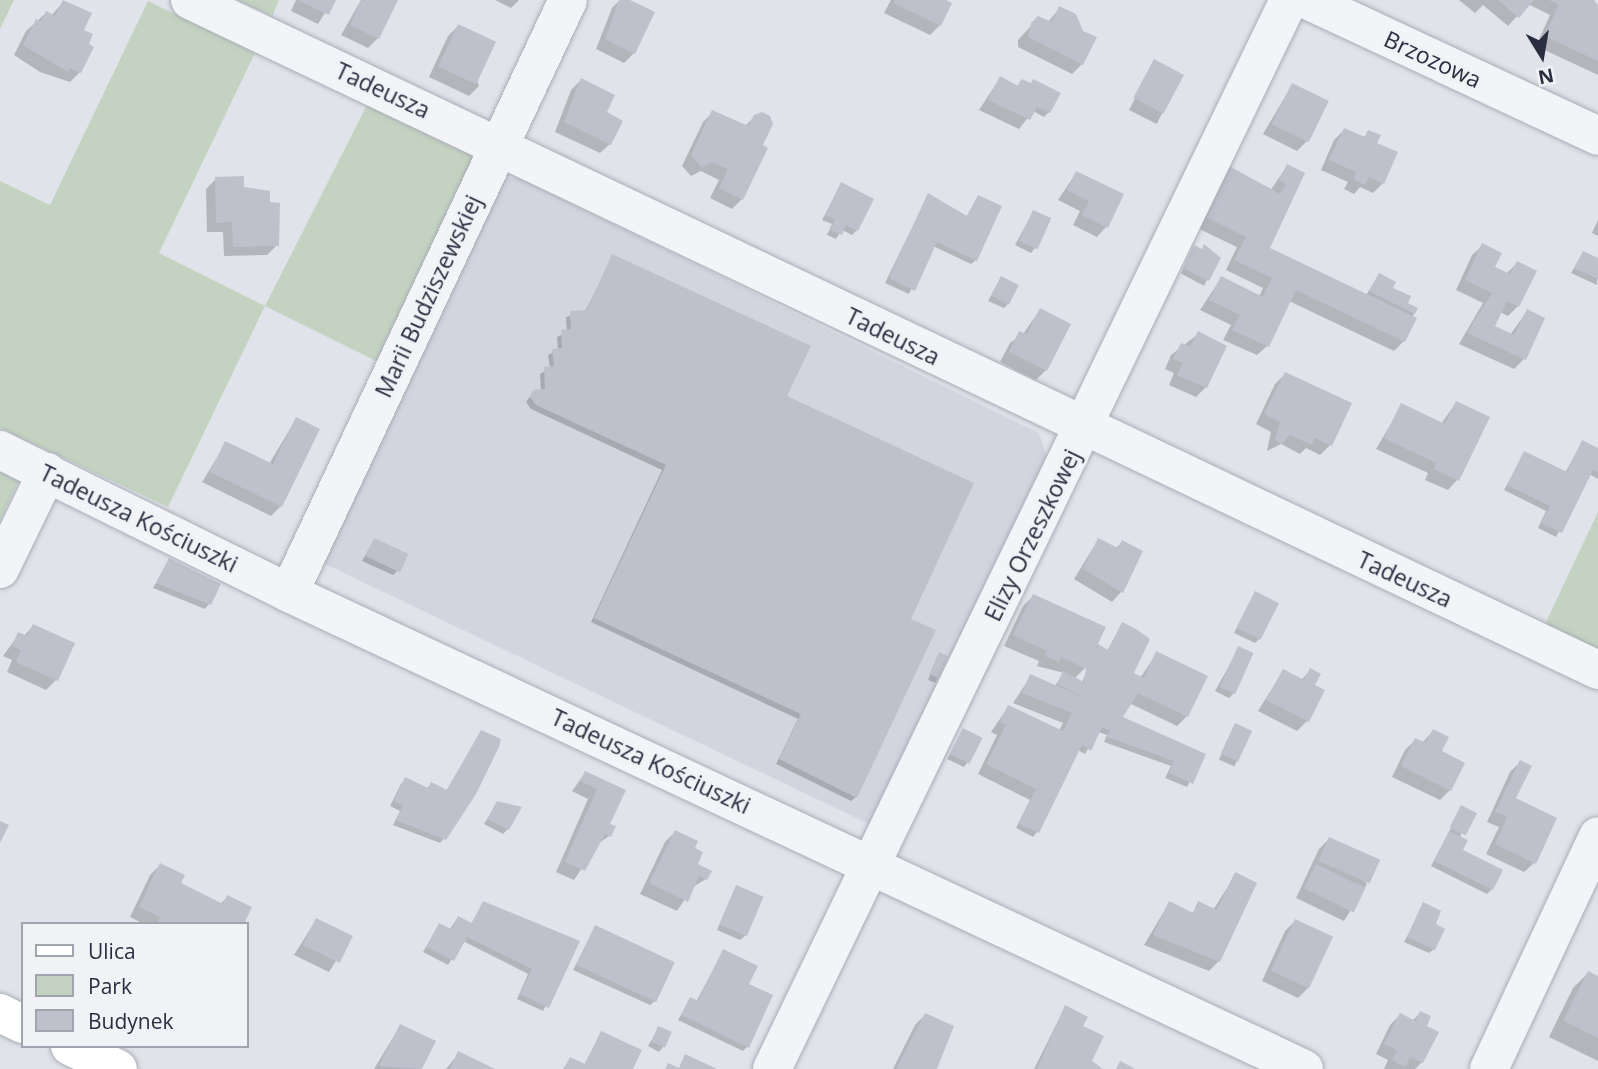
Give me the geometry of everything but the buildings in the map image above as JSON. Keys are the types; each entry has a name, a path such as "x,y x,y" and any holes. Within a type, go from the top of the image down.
{"main road":[{"path":"0,1013 21,1023"},
{"path":"74,1048 118,1069"}],"street":[{"name":"Tadeusza","path":"190,0 500,144 1084,429 1598,670"},
{"name":"Marii Budziszewskiej","path":"289,593 568,0"},
{"name":"Elizy Orzeszkowej","path":"772,1069 869,863 1084,429 1289,0"},
{"name":"Brzozowa","path":"1307,0 1598,136"},
{"name":"Tadeusza Kościuszki","path":"0,450 289,593 1304,1069"},
{"path":"0,569 47,472"},
{"path":"1489,1069 1598,836"}],"shaded area":[{"path":"518,177 1039,433 1047,457 869,824 323,563 503,179"}],"green space":[{"path":"0,0 14,0 0,29"},
{"path":"238,0 279,0 272,16"},
{"path":"148,1 255,53 159,253 265,306 168,507 0,428 0,181 50,205"},
{"path":"368,103 476,153 376,361 265,306"},
{"path":"0,467 21,476 0,521"},
{"path":"1598,512 1598,650 1545,624"}]}
